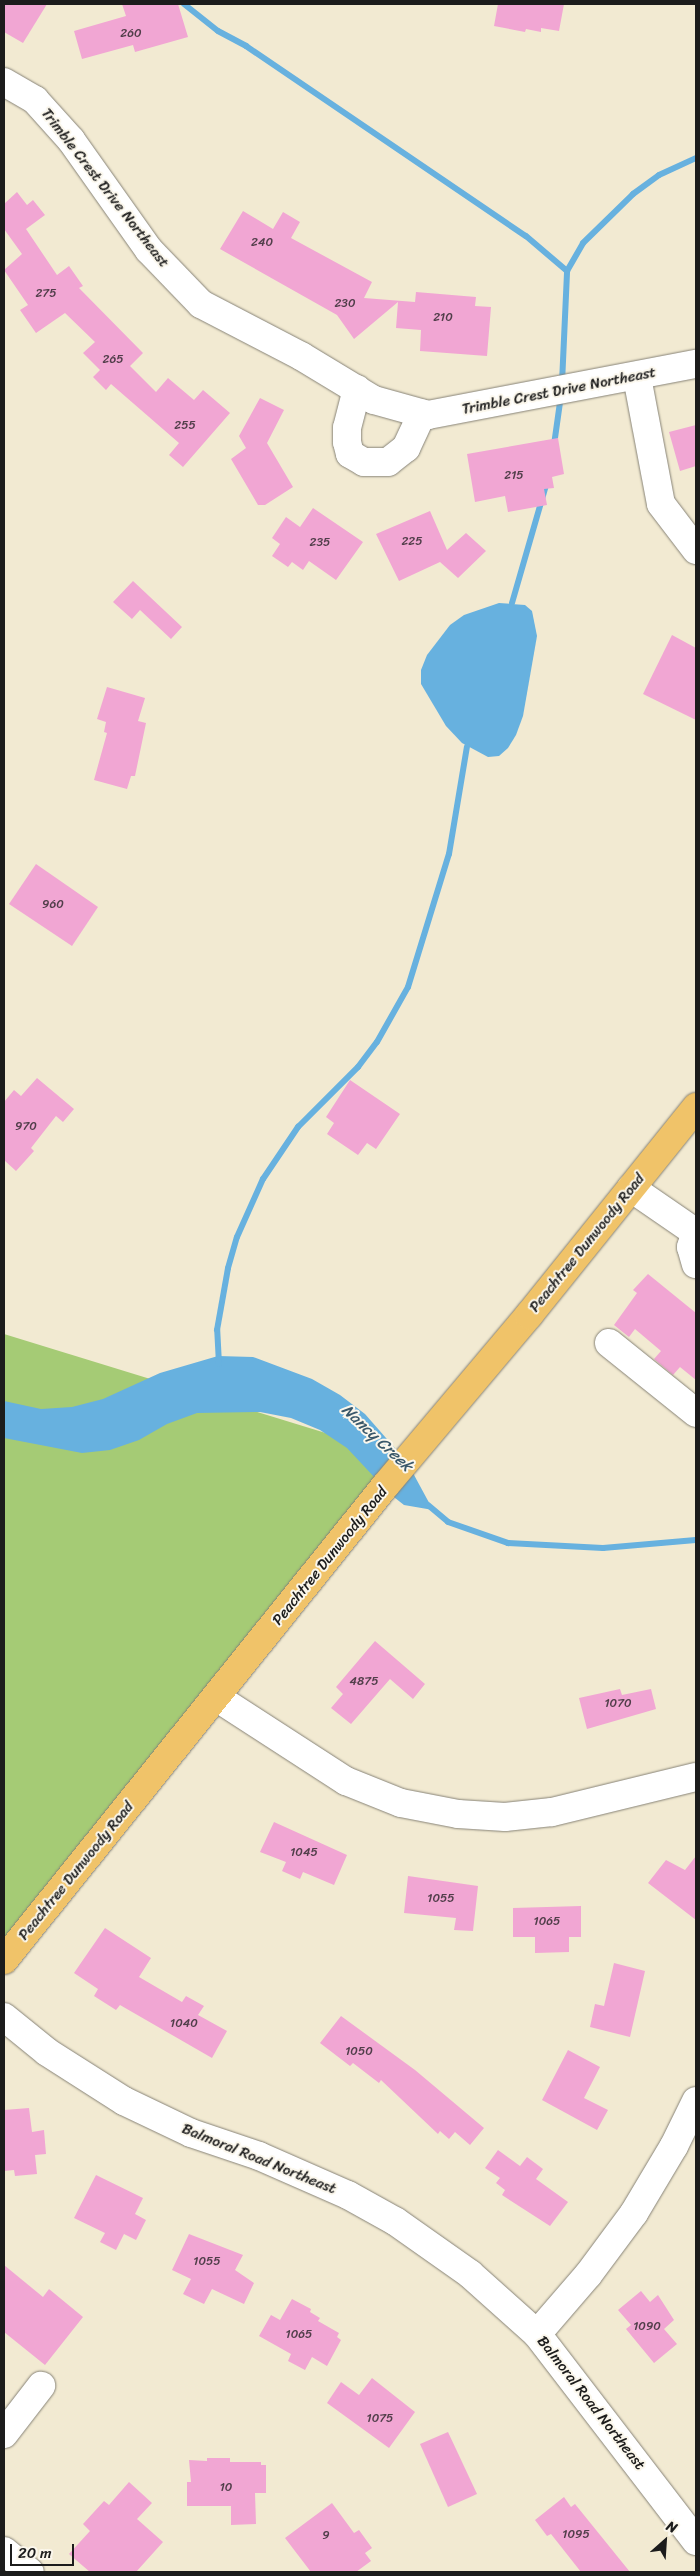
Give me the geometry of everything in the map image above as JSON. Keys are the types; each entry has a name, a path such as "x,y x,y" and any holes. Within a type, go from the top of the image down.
{"main road":[{"name":"Peachtree Dunwoody Road","path":"4,1960 385,1486 696,1107"}],"street":[{"name":"Trimble Crest Drive Northeast","path":"4,82 35,100 71,140 150,250 201,304 374,400 428,415 636,377 696,364"},
{"path":"636,377 661,504 696,550"},
{"path":"357,389 347,428 347,442 350,454 364,462 388,462 406,448 422,413"},
{"path":"631,1188 696,1231 691,1247 696,1264"},
{"path":"608,1343 688,1410 696,1413"},
{"path":"216,1698 346,1781 401,1803 458,1814 505,1816 552,1812 696,1777"},
{"name":"Balmoral Road Northeast","path":"4,2017 46,2052 124,2101 191,2133 304,2174 395,2221 470,2274 537,2334 696,2541"},
{"path":"537,2334 588,2275 634,2212 674,2146 696,2101"},
{"path":"4,2434 41,2386"},
{"path":"4,2551 30,2572"}],"green space":[{"path":"4,1334 407,1458 4,1967"}],"water":[{"path":"499,603 525,605 532,611 537,636 523,716 516,735 508,748 499,756 488,757 462,743 446,726 421,684 421,670 427,655 450,625 464,615"},
{"path":"218,1356 253,1357 312,1379 340,1395 365,1414 407,1462 433,1510 404,1505 390,1494 347,1448 320,1430 291,1418 260,1412 197,1413 167,1424 139,1440 110,1450 82,1453 4,1438 4,1401 41,1409 72,1407 103,1399 160,1373"}],"building":[{"path":"4,4 47,4 23,43 4,32"},
{"path":"122,4 178,4 188,37 135,52 133,45 82,59 74,31 126,16"},
{"path":"498,4 564,4 559,31 541,28 541,32 526,29 525,32 494,26"},
{"path":"17,192 27,205 33,200 45,215 26,229 57,275 69,266 83,286 79,288 143,353 130,366 156,392 168,378 194,400 203,390 230,413 183,467 169,455 179,443 111,384 106,390 93,377 100,370 83,353 95,342 65,313 36,333 20,310 28,305 4,270 22,254 4,229 4,204"},
{"path":"243,211 273,229 283,212 300,222 291,238 372,282 364,298 415,302 416,292 476,297 475,306 491,307 487,356 420,351 421,330 396,328 398,302 354,339 337,315 220,249"},
{"path":"260,398 284,410 267,443 293,487 265,505 258,505 231,459 246,448 239,436"},
{"path":"696,425 696,466 680,471 669,432"},
{"path":"558,438 564,474 552,477 554,488 544,489 547,505 508,512 505,496 475,502 467,454"},
{"path":"313,508 363,542 336,580 309,561 303,570 292,562 288,567 272,556 280,544 272,538 286,517 300,527"},
{"path":"430,511 447,550 466,533 486,551 458,578 440,562 399,581 376,534"},
{"path":"133,581 182,627 171,639 140,610 132,619 113,602"},
{"path":"672,635 696,648 696,720 643,694"},
{"path":"107,687 145,698 138,721 146,723 135,776 131,776 127,789 94,780 107,733 104,732 106,722 97,719"},
{"path":"36,864 98,907 72,946 9,904"},
{"path":"37,1078 74,1109 63,1122 56,1116 31,1148 34,1151 16,1171 4,1160 4,1102 14,1090 21,1096"},
{"path":"350,1080 400,1114 376,1149 367,1143 358,1155 327,1134 334,1123 326,1117"},
{"path":"648,1274 696,1313 696,1380 680,1367 673,1375 654,1359 661,1351 635,1329 629,1337 614,1325 637,1293 633,1290"},
{"path":"375,1641 425,1684 413,1699 390,1679 351,1724 331,1708 343,1694 336,1687"},
{"path":"620,1689 622,1695 651,1689 656,1709 587,1729 579,1698"},
{"path":"274,1822 347,1855 334,1885 303,1872 300,1879 282,1871 286,1862 260,1852"},
{"path":"696,1856 696,1920 648,1883 666,1860 685,1870"},
{"path":"408,1876 478,1886 473,1931 454,1930 456,1918 404,1913"},
{"path":"581,1906 581,1937 569,1937 569,1952 535,1953 535,1937 513,1937 513,1908"},
{"path":"105,1928 151,1958 139,1977 182,2002 186,1996 204,2006 198,2015 227,2031 212,2058 120,2005 116,2010 94,1996 98,1989 74,1973"},
{"path":"614,1963 645,1971 630,2037 590,2027 595,2004 604,2006"},
{"path":"341,2016 415,2070 484,2128 470,2145 455,2132 449,2139 440,2131 438,2134 381,2080 379,2083 353,2063 350,2066 320,2043"},
{"path":"568,2050 600,2067 584,2098 608,2110 597,2130 542,2100"},
{"path":"29,2108 32,2132 44,2130 46,2154 35,2155 37,2174 15,2176 14,2170 4,2171 4,2110"},
{"path":"498,2150 520,2166 527,2157 543,2169 536,2179 568,2202 550,2226 502,2195 505,2190 496,2183 500,2178 485,2168"},
{"path":"96,2175 143,2198 135,2214 146,2220 136,2240 124,2234 116,2250 100,2242 105,2233 74,2218"},
{"path":"189,2234 243,2255 235,2270 254,2283 244,2304 212,2289 204,2304 183,2294 191,2279 172,2270"},
{"path":"4,2265 43,2297 49,2289 83,2317 45,2365 4,2332"},
{"path":"641,2291 650,2302 658,2295 674,2320 664,2329 677,2344 654,2363 626,2329 631,2325 618,2310"},
{"path":"292,2299 311,2309 310,2312 320,2318 318,2321 339,2333 337,2337 341,2340 327,2366 312,2357 305,2370 288,2361 291,2354 259,2336 271,2315 280,2320"},
{"path":"372,2378 415,2412 389,2448 327,2403 341,2382 359,2395"},
{"path":"448,2432 477,2494 448,2507 420,2444"},
{"path":"207,2458 230,2458 230,2462 261,2462 261,2465 266,2465 266,2493 255,2493 256,2524 231,2525 231,2506 187,2506 187,2482 191,2482 189,2460 207,2461"},
{"path":"129,2482 152,2503 137,2519 163,2542 136,2572 90,2572 69,2554 90,2531 83,2524 104,2501 109,2505"},
{"path":"564,2497 571,2507 575,2504 630,2572 581,2572 551,2534 547,2536 535,2520"},
{"path":"332,2503 354,2533 359,2530 372,2548 365,2553 371,2561 356,2572 311,2572 285,2538"}],"waterway":[{"path":"184,4 218,31 246,46 526,236 567,271"},
{"path":"562,383 567,271 583,243 633,194 659,175 696,158"},
{"path":"554,445 561,395"},
{"path":"512,603 547,482"},
{"path":"219,1364 217,1330 228,1268 237,1237 263,1179 298,1127 358,1067 377,1042 408,987 449,854 467,747"},
{"name":"Nancy Creek","path":"428,1505 448,1522 508,1543 603,1548 696,1540"}]}
